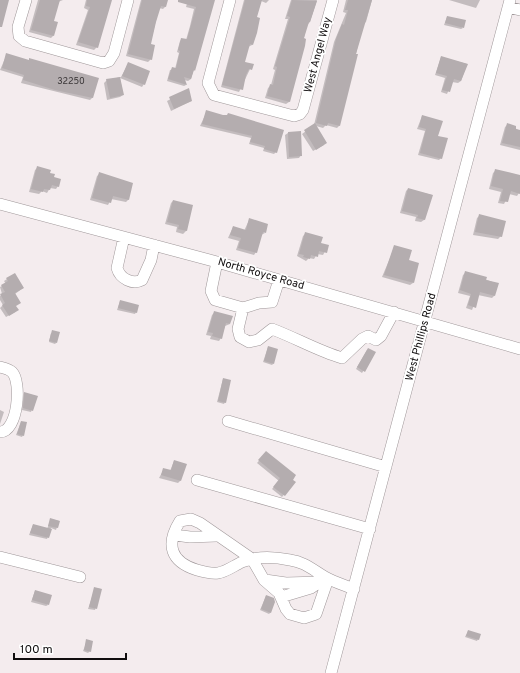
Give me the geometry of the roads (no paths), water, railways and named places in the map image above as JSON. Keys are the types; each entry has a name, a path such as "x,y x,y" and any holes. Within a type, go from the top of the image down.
{"street":[{"path":"26,0 18,27 19,36 25,41 103,63 109,60 114,53 128,0"},
{"name":"West Angel Way","path":"230,0 208,83 210,89 214,95 294,116 300,114 303,110 333,0"},
{"path":"509,3 520,10"},
{"name":"West Phillips Road","path":"331,673 509,3"},
{"name":"North Royce Road","path":"0,204 217,262 520,349"},
{"path":"124,237 117,268 123,278 134,282 142,280 151,260 154,245"},
{"path":"217,262 211,291 215,300 242,308 259,303 272,302 279,280"},
{"path":"242,308 238,329 240,337 249,342 258,340 272,329 342,358 362,339 368,336 376,340 381,336 394,312"},
{"path":"0,367 12,372 15,377 16,387 13,421 9,429 5,432 0,432"},
{"path":"228,421 386,467"},
{"path":"197,480 340,522 370,528"},
{"path":"324,579 316,614 308,617 297,618 290,614 286,609 281,596 264,580 252,559 228,542 216,536 200,523 191,519 180,521 175,535 172,547 173,554 184,566 207,573 219,573 252,559 258,558 290,560 305,564 324,579 354,589"},
{"path":"175,535 190,537 216,536"},
{"path":"0,557 80,577"},
{"path":"264,580 286,583 324,579"},
{"path":"281,596 312,588 317,586 324,579"}]}
